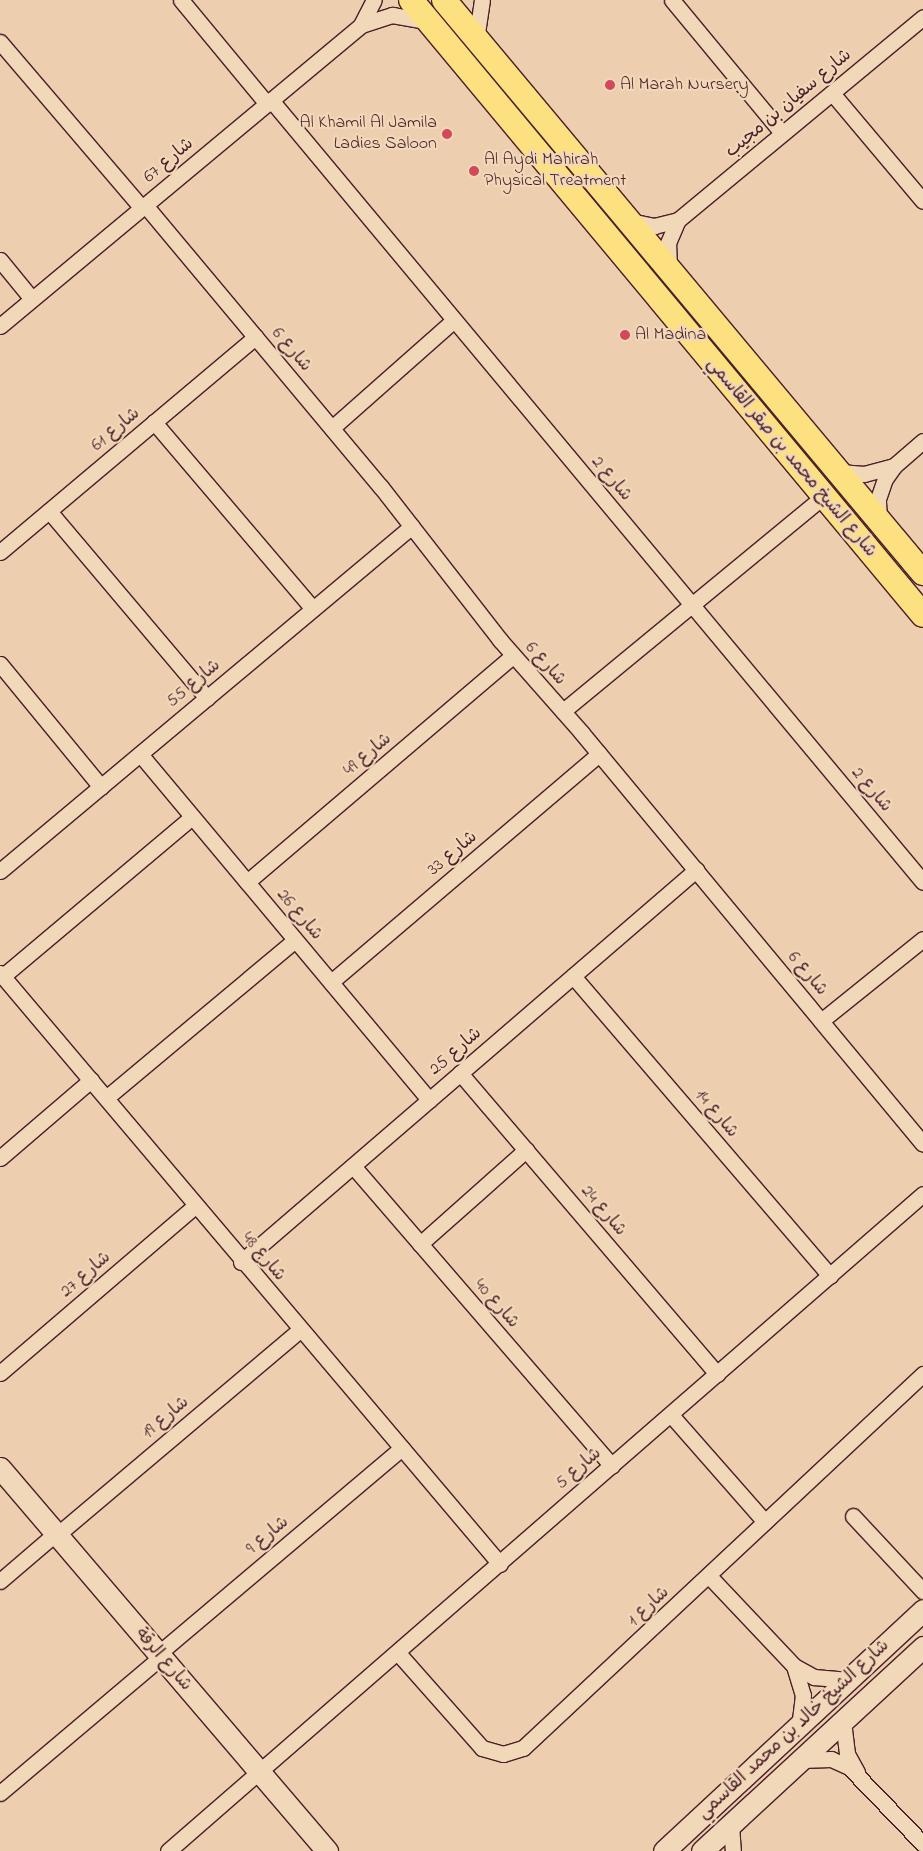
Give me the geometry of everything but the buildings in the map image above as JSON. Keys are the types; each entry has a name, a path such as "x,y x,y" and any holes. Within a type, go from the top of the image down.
{"main road":[{"name":"شارع الشيخ محمد بن صقر القاسمي","path":"412,0 923,615"},
{"name":"شارع الشيخ محمد بن صقر القاسمي","path":"444,0 923,573"},
{"name":"شارع الرقة","path":"0,1468 327,1851"},
{"name":"شارع الشيخ خالد بن محمد القاسمي","path":"664,1851 923,1610"},
{"name":"شارع الشيخ خالد بن محمد القاسمي","path":"702,1851 842,1721 919,1653"},
{"path":"862,1704 879,1671 871,1658"}],"street":[{"name":"شارع 2","path":"181,0 693,605 923,882"},
{"name":"شارع 67","path":"361,25 374,0"},
{"path":"476,40 482,0"},
{"path":"680,3 782,133"},
{"name":"شارع 67","path":"0,326 361,25 392,15 418,17 430,22"},
{"name":"شارع سفيان بن مجيب","path":"630,221 654,226 678,220 923,17"},
{"name":"شارع 6","path":"0,42 5,58 144,206 332,428 412,526 512,656 563,711 923,1144"},
{"path":"832,93 923,201"},
{"name":"شارع سفيان بن مجيب","path":"669,269 668,243 678,220"},
{"path":"0,260 32,299"},
{"path":"332,428 453,321"},
{"name":"شارع 61","path":"0,552 255,337"},
{"path":"154,422 313,609"},
{"path":"879,520 880,492 894,466 923,441"},
{"path":"840,472 864,474 894,466"},
{"path":"563,711 824,496"},
{"path":"49,511 207,698"},
{"name":"شارع 55","path":"0,871 412,526"},
{"name":"شارع 49","path":"247,882 512,656"},
{"path":"0,664 101,786"},
{"name":"شارع 26","path":"140,754 430,1100"},
{"name":"شارع 33","path":"331,982 599,754"},
{"path":"1,974 192,816"},
{"name":"شارع 25","path":"241,1262 696,870"},
{"path":"821,1020 923,939"},
{"path":"106,1098 295,940"},
{"name":"شارع 48","path":"1,974 196,1205 241,1262 500,1564"},
{"name":"شارع 14","path":"574,976 830,1276"},
{"name":"شارع 24","path":"460,1073 717,1374"},
{"path":"0,1158 91,1080"},
{"path":"420,1244 526,1150"},
{"name":"شارع 40","path":"353,1166 612,1466"},
{"name":"شارع 5","path":"168,1851 398,1653 923,1194"},
{"name":"شارع 27","path":"0,1373 196,1205"},
{"name":"شارع 19","path":"0,1581 300,1330"},
{"name":"شارع 1","path":"398,1653 476,1744 495,1754 510,1754 529,1744 923,1374"},
{"path":"671,1415 765,1522"},
{"name":"شارع 9","path":"0,1793 402,1448"},
{"path":"853,1516 923,1591"},
{"path":"709,1576 794,1666 820,1678 849,1680"},
{"path":"794,1666 804,1695 799,1726"},
{"path":"842,1721 847,1754 859,1775 923,1844"},
{"path":"800,1760 831,1759 859,1775"},
{"path":"730,1824 733,1851"}],"place":[{"name":"Al Marah Nursery","path":"610,85"},
{"name":"Al Khamil Al Jamila Ladies Saloon","path":"447,134"},
{"name":"Al Aydi Mahirah Physical Treatment","path":"474,171"},
{"name":"Al Madina","path":"625,335"}]}
